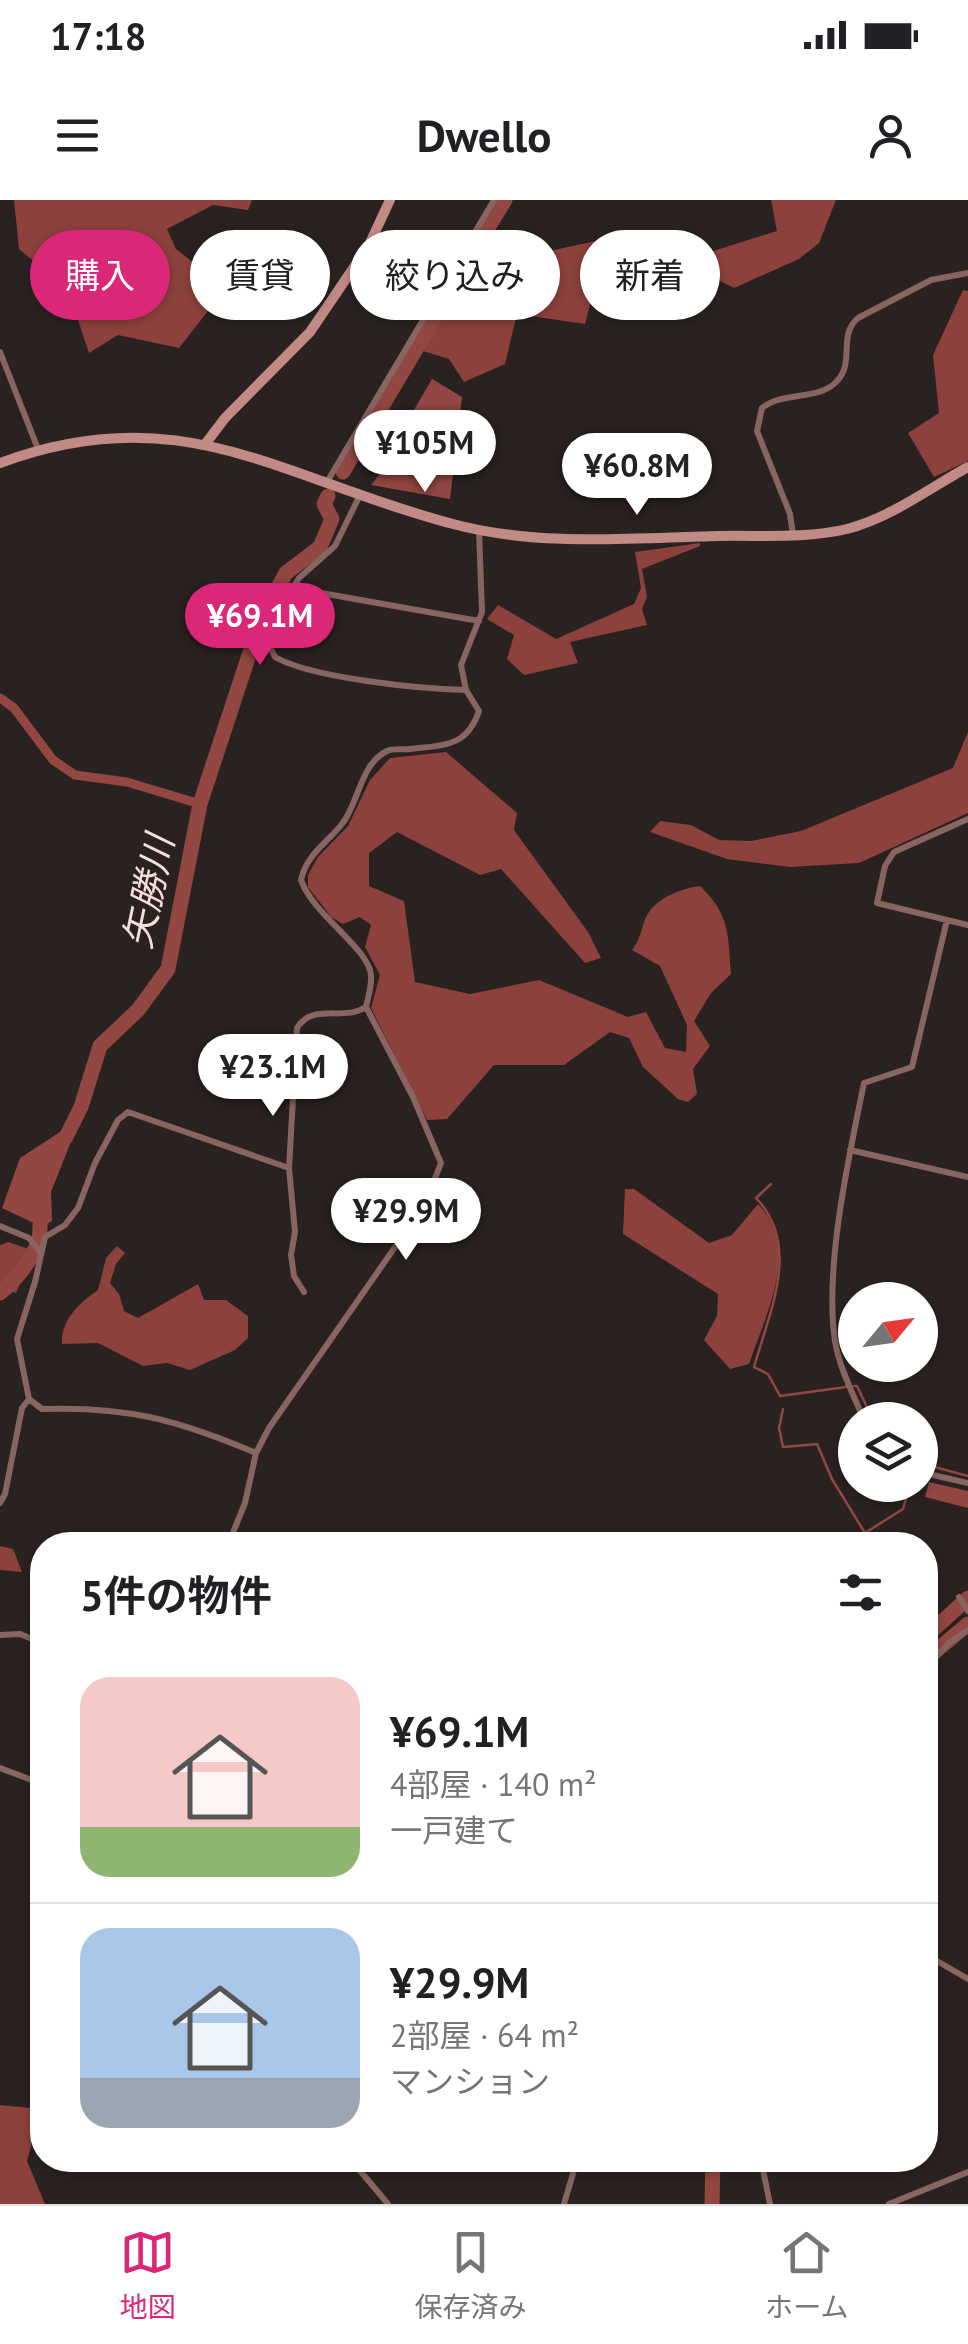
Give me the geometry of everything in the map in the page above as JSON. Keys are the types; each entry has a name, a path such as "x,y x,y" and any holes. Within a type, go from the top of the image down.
{"street":[{"path":"206,443 225,418 310,332 369,246 390,200"},
{"path":"328,482 494,200"},
{"path":"793,535 790,514 756,430 762,408 777,399 831,387 840,380 848,357 846,336 849,326 858,318 931,280 968,273"},
{"path":"0,352 38,449"},
{"path":"0,463 82,439 163,437 206,443 411,512 479,530 574,538 822,533 866,523 968,467"},
{"path":"360,494 335,546 293,588 268,645 275,657 284,662 420,689 466,690"},
{"path":"233,1532 245,1503 256,1453 276,1415 425,1204 441,1164 413,1098 366,1007 371,988 370,968 304,890 302,873 314,852 345,819 377,758 392,749 452,743 464,738 474,726 479,711 466,690 461,664 482,612 479,530"},
{"path":"293,588 478,621"},
{"path":"968,819 894,852 884,866 877,903 968,925"},
{"path":"857,1402 834,1339 832,1286 850,1150 864,1083 912,1066 947,920"},
{"path":"304,1292 294,1276 295,1232 289,1168 298,1028 301,1021 315,1013 344,1015 366,1007"},
{"path":"256,1453 141,1413 42,1409 29,1399 17,1339 45,1237 65,1225 78,1208 95,1163 118,1120 128,1112 289,1168"},
{"path":"850,1150 968,1177"},
{"path":"0,1226 29,1238 42,1254"},
{"path":"0,1503 22,1408 29,1399"},
{"path":"938,1476 968,1483"},
{"path":"958,1597 968,1611"},
{"path":"938,1657 968,1630"},
{"path":"0,1635 20,1634 30,1638"},
{"path":"0,1768 30,1779"},
{"path":"938,1961 968,1978"},
{"path":"361,2172 388,2204"},
{"path":"564,2204 574,2172"},
{"path":"763,2172 770,2204"},
{"path":"889,2204 968,2172"}],"shaded area":[{"path":"14,200 252,200 248,210 213,205 167,230 30,230 30,258 19,249"},
{"path":"771,200 836,200 819,243 799,259 734,288 720,281 720,249 777,231"},
{"path":"170,236 176,249 190,260 190,320 201,320 179,348 118,335 89,353 78,320 170,320"},
{"path":"580,244 580,320 586,320 585,324 558,320 560,249"},
{"path":"963,290 968,291 968,461 934,477 908,433 939,413 933,355"},
{"path":"428,320 516,320 505,364 464,382 449,359 413,348"},
{"path":"432,379 462,397 450,499 371,485 399,449 394,444"},
{"path":"700,543 642,569 647,597 642,609 647,625 570,642 578,663 524,675 507,659 514,635 487,619 498,605 556,639 634,604 641,588 635,552"},
{"path":"968,732 968,813 859,863 790,867 727,859 650,832 660,821 691,825 719,840 751,841 801,831 953,768"},
{"path":"446,752 517,813 514,830 588,932 601,958 585,963 501,869 480,875 397,832 369,853 369,886 404,901 415,982 470,994 539,980 628,1017 646,1012 665,1048 686,1052 687,1025 660,966 632,950 653,907 672,894 700,886 722,916 731,974 711,993 694,1021 710,1046 693,1069 697,1094 688,1102 678,1099 643,1067 629,1038 610,1032 564,1065 494,1065 447,1119 427,1120 371,1008 380,975 365,947 371,925 360,917 343,924 331,917 308,887 308,875 318,857 348,826 370,780 390,758"},
{"path":"80,1119 51,1192 52,1221 42,1227 2,1208 20,1158"},
{"path":"625,1189 634,1189 709,1243 732,1235 758,1204 771,1222 779,1261 776,1282 749,1364 730,1369 704,1340 717,1316 718,1294 623,1234"},
{"path":"8,1242 35,1251 16,1293 0,1287 0,1245"},
{"path":"117,1246 125,1253 116,1264 110,1283 119,1294 124,1311 138,1318 198,1284 204,1300 226,1300 248,1316 248,1338 235,1350 190,1370 167,1363 143,1366 98,1343 62,1344 68,1320 98,1290 106,1258"},
{"path":"938,1484 968,1491 968,1508 938,1500"},
{"path":"0,1546 13,1549 22,1572 0,1570"},
{"path":"0,2105 30,2108 27,2161 45,2204 0,2204"}],"waterway":[{"name":"矢勝川","path":"487,230 505,200"},
{"name":"矢勝川","path":"343,472 433,320"},
{"name":"矢勝川","path":"66,1137 81,1107 100,1046 138,1010 168,969 200,804 249,655 286,573 320,547 332,519 324,504 328,496"},
{"path":"0,698 14,708 53,760 75,775 127,782 200,804"},
{"path":"771,1184 756,1198 770,1217 777,1237 778,1280 754,1367 768,1374 780,1396 846,1387"},
{"name":"矢勝川","path":"0,1293 33,1254 39,1239 42,1206"},
{"path":"854,1386 865,1402"},
{"path":"783,1409 779,1428 783,1447 817,1444 832,1479 864,1532"},
{"path":"938,1468 968,1476"},
{"path":"867,1532 903,1509 905,1502"},
{"path":"938,1625 968,1598"},
{"path":"938,1649 968,1624"},
{"path":"712,2204 713,2172"}]}
